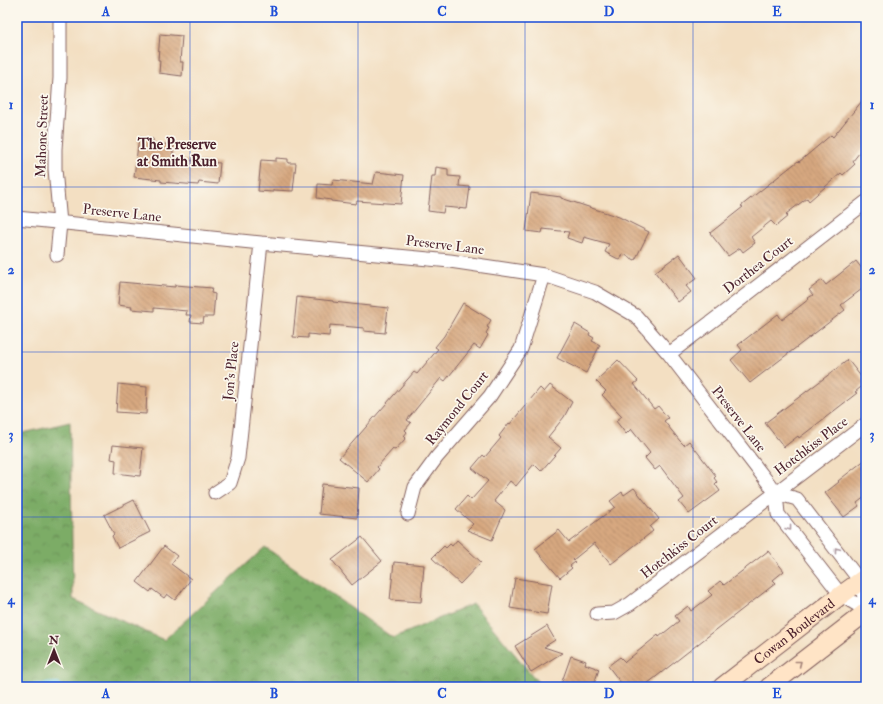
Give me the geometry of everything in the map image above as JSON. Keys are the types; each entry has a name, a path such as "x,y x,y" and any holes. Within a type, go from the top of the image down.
{"main road":[{"name":"Cowan Boulevard","path":"722,687 863,579"},
{"name":"Cowan Boulevard","path":"769,687 866,611"}],"street":[{"name":"Mahone Street","path":"57,255 60,223 55,168 55,149 60,78 60,17"},
{"name":"Dorthea Court","path":"669,354 866,202"},
{"name":"Preserve Lane","path":"17,218 450,261 544,275 596,292 636,316 669,354 776,493"},
{"name":"Jon's Place","path":"215,493 230,483 238,458 261,243"},
{"name":"Raymond Court","path":"408,514 415,487 437,457 490,396 521,349 544,275"},
{"name":"Hotchkiss Place","path":"776,493 866,424"},
{"path":"866,605 863,579 797,499 776,493 778,514 841,595 866,611"},
{"name":"Hotchkiss Court","path":"596,614 614,613 630,604 776,493"}],"green space":[{"path":"70,422 73,599 164,640 265,547 393,638 473,604 542,687 17,687 17,441 19,434"}],"building":[{"path":"160,34 182,36 180,62 183,62 182,76 159,73 160,60 158,60"},
{"path":"866,96 866,144 853,161 855,164 843,175 841,173 809,201 807,198 786,214 788,216 776,226 771,221 751,237 755,243 743,252 740,248 728,256 710,233 743,207 741,206 798,161 799,162 831,135 833,137"},
{"path":"139,137 153,139 153,143 174,145 172,159 220,163 218,184 199,182 198,185 161,182 161,180 134,177"},
{"path":"276,158 288,159 288,163 296,163 293,191 258,191 261,160 276,161"},
{"path":"436,167 448,169 448,176 460,177 459,186 470,187 467,209 444,207 443,213 428,211 432,176 435,176"},
{"path":"376,172 404,175 401,204 357,201 356,204 317,198 318,184 332,185 333,180 373,184"},
{"path":"531,193 561,197 619,217 649,232 635,260 623,254 620,260 605,252 609,244 584,237 582,243 567,238 569,232 543,229 542,233 526,231"},
{"path":"679,254 697,278 686,286 691,292 678,302 655,272"},
{"path":"856,261 866,274 866,286 841,305 845,310 750,383 731,360 742,350 738,345 778,314 782,320 813,295 809,290 822,280 826,285"},
{"path":"120,282 175,287 175,285 212,288 211,293 215,294 213,317 204,317 203,323 190,322 191,315 186,315 187,311 154,308 154,311 131,309 132,307 118,305"},
{"path":"297,297 388,308 385,333 364,331 364,328 330,325 329,336 308,334 308,338 293,337"},
{"path":"463,303 491,320 487,327 489,328 486,333 488,335 480,349 474,345 445,381 441,378 407,420 411,423 405,430 407,432 404,436 406,438 395,450 393,449 377,467 379,469 368,482 339,458 414,372 417,374 438,349 435,347 444,336"},
{"path":"575,324 590,333 589,335 594,338 592,341 600,345 586,373 557,358"},
{"path":"618,360 638,381 634,384 654,409 658,406 668,418 664,421 680,441 684,445 689,441 716,476 714,478 717,482 715,484 720,491 689,514 679,502 684,498 660,466 655,470 645,458 650,453 631,429 626,434 616,421 622,416 602,395 606,391 596,381"},
{"path":"848,360 866,383 855,392 857,393 799,438 798,436 784,447 765,423"},
{"path":"118,384 147,387 146,414 116,412"},
{"path":"550,385 572,402 564,417 548,437 561,448 541,471 534,464 516,486 510,481 494,501 505,510 492,540 467,530 473,524 456,509 467,496 471,500 488,481 472,468 483,455 485,457 501,438 499,436 509,423 510,424 540,388 544,392"},
{"path":"113,445 143,448 140,476 115,473 116,460 111,459"},
{"path":"866,459 866,496 857,503 859,506 844,517 825,493"},
{"path":"322,484 359,488 357,518 319,514"},
{"path":"634,488 659,519 650,527 653,531 611,564 594,543 573,560 575,562 570,566 572,568 560,578 535,549 559,530 569,542 615,507 610,501 622,492 624,495"},
{"path":"134,500 150,532 118,548 112,536 114,534 104,515"},
{"path":"362,537 382,561 352,585 332,560"},
{"path":"457,540 481,562 460,584 432,558 444,546 446,548 450,544 452,546"},
{"path":"164,546 177,556 171,564 191,579 175,600 167,594 164,598 152,589 150,592 137,582"},
{"path":"768,551 784,571 773,580 776,583 643,687 624,687 608,666 620,657 625,662 658,635 659,637 679,621 675,616 688,606 691,611 712,595 708,591 720,581 724,585"},
{"path":"394,562 424,565 421,602 390,600"},
{"path":"515,578 552,584 547,614 510,608"},
{"path":"547,626 555,640 544,647 562,653 531,672 515,646"},
{"path":"571,656 586,661 585,664 599,669 593,687 560,687"}],"waterway":[{"path":"22,687 58,684 59,687"}],"district":[{"name":"The Preserve at Smith Run","path":"177,152"}]}
